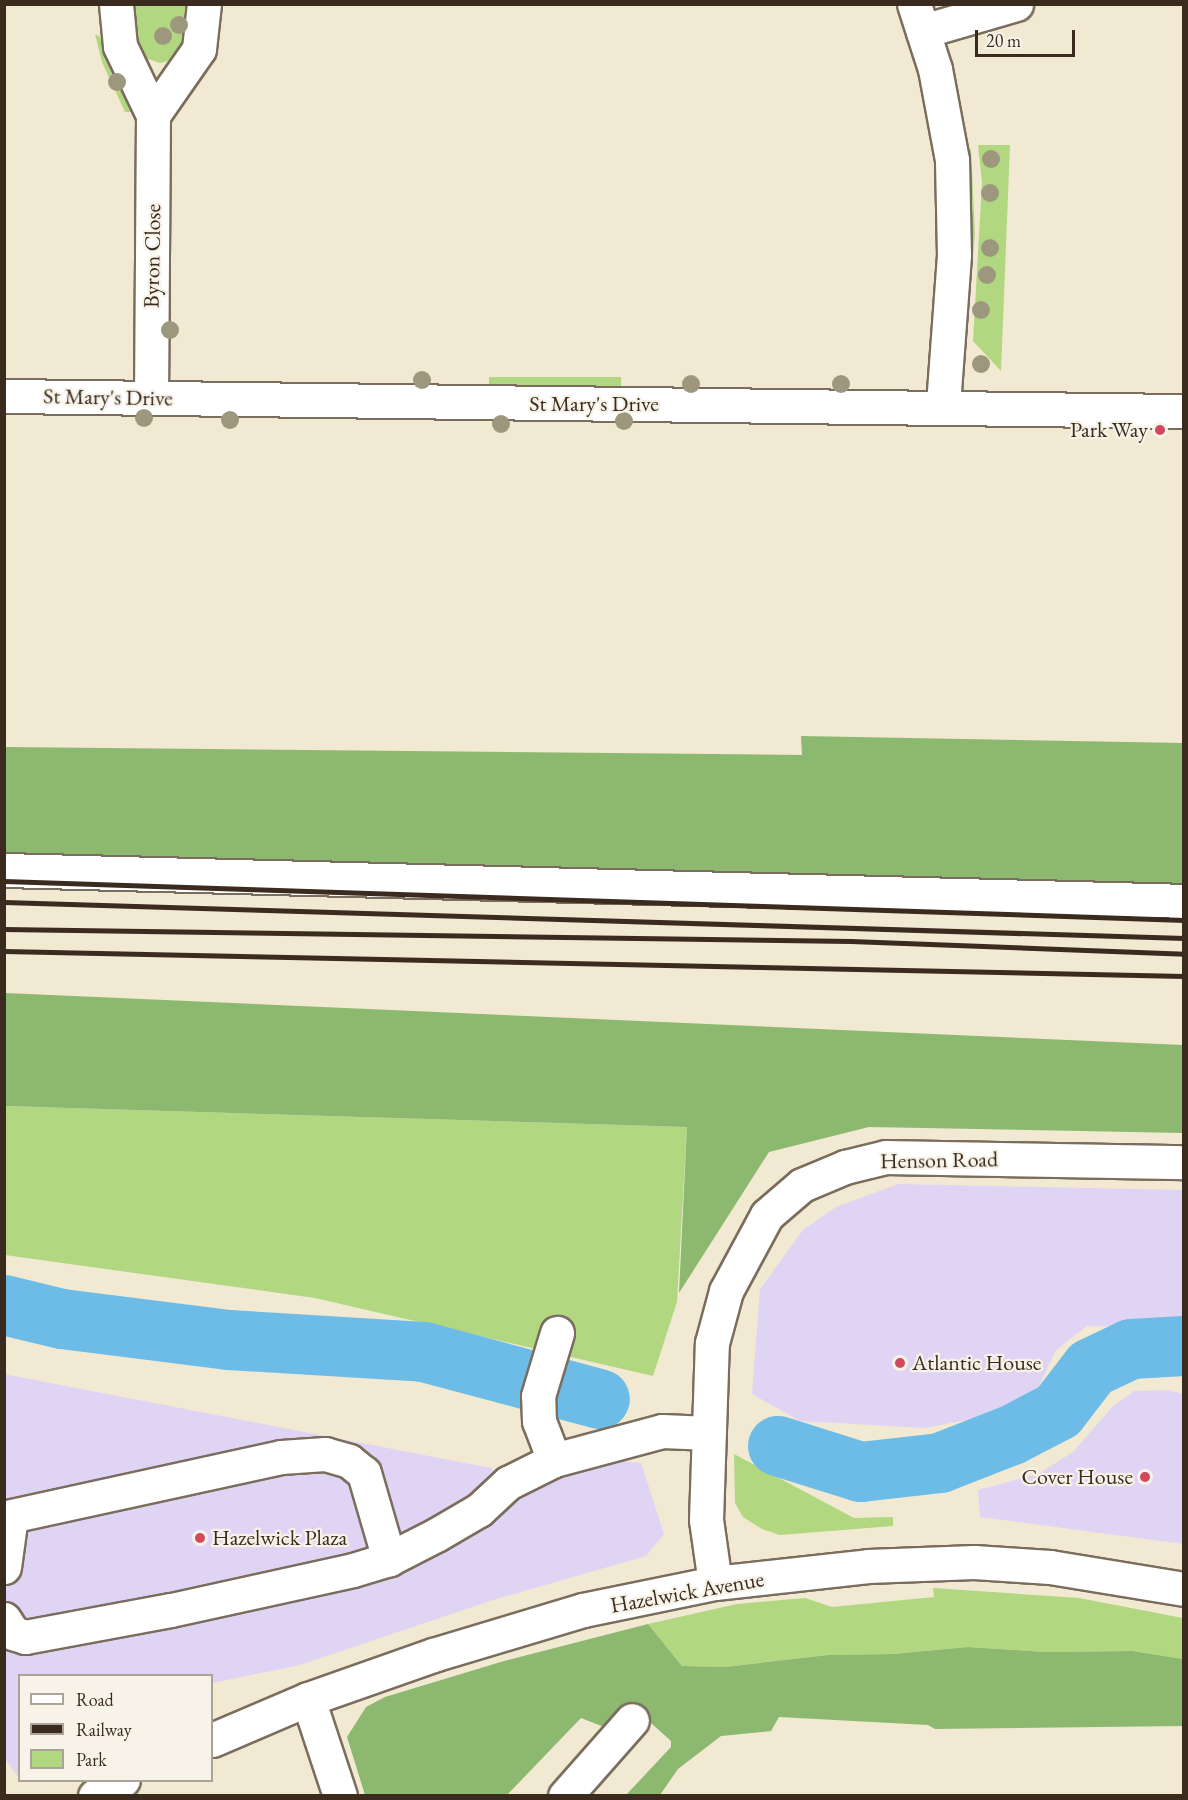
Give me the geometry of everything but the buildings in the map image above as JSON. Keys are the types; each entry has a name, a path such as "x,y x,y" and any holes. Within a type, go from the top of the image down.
{"street":[{"name":"Byron Close","path":"116,4 120,46 153,115 151,398"},
{"path":"153,115 199,49 204,4"},
{"path":"943,405 956,210 945,113 919,18 1016,4"},
{"name":"St Mary's Drive","path":"4,396 943,405 1184,411"},
{"path":"4,870 1184,901"},
{"name":"Henson Road","path":"715,1583 706,1520 712,1343 726,1291 767,1215 802,1185 845,1167 886,1157 1184,1162"},
{"path":"554,1460 539,1421 538,1396 557,1333"},
{"path":"4,1619 13,1633 25,1637 270,1589 389,1559 479,1510 508,1483 554,1460 662,1431 709,1433"},
{"path":"4,1567 11,1516 281,1457 325,1454 349,1461 364,1473 389,1559"},
{"name":"Hazelwick Avenue","path":"213,1740 308,1699 434,1655 583,1610 715,1583 888,1564 974,1562 1050,1567 1184,1588"},
{"path":"308,1699 340,1796"},
{"path":"565,1796 632,1720"},
{"path":"95,1796 120,1782"}],"shaded area":[{"path":"898,1184 1183,1190 1183,1328 1087,1326 1056,1350 1039,1386 1026,1403 1008,1412 925,1428 800,1421 752,1394 760,1289 803,1230 836,1207"},
{"path":"4,1374 491,1468 521,1492 608,1460 641,1463 664,1534 646,1556 493,1600 300,1665 213,1683 213,1674 18,1674 18,1777 4,1757"},
{"path":"1168,1390 1183,1394 1183,1544 980,1517 978,1490 1038,1474 1073,1452 1113,1406 1134,1391"}],"green space":[{"path":"129,5 188,5 187,41 172,60 160,63 140,56 134,48"},
{"path":"95,34 104,39 136,112 125,112 102,62"},
{"path":"978,145 1010,145 1001,371 973,341 982,182"},
{"path":"971,149 975,234 966,339 958,340 963,153"},
{"path":"489,377 621,377 621,387 489,387"},
{"path":"801,736 1183,743 1183,901 5,870 5,747 802,755"},
{"path":"5,993 1183,1045 1183,1133 869,1127 769,1152 679,1293 687,1127 5,1106"},
{"path":"4,1106 687,1127 677,1302 653,1376 315,1298 5,1255"},
{"path":"734,1454 854,1518 893,1517 893,1526 780,1535 762,1529 743,1517 735,1503"},
{"path":"933,1588 1079,1598 1183,1618 1183,1659 1132,1651 1045,1652 968,1647 893,1654 828,1655 724,1667 682,1666 648,1624 737,1604 805,1598 832,1607 934,1597"},
{"path":"648,1624 682,1666 724,1667 828,1655 893,1654 968,1647 1045,1652 1132,1651 1183,1659 1183,1726 935,1729 928,1725 779,1717 771,1731 721,1736 678,1769 660,1795 626,1795 671,1747 671,1741 632,1706 607,1728 581,1718 507,1795 365,1795 347,1737 366,1707 385,1697 504,1661"}],"waterway":[{"path":"4,1305 62,1319 229,1340 424,1352 600,1399"},
{"path":"778,1446 861,1472 940,1463 1012,1435 1058,1411 1091,1368 1131,1349 1184,1346"}],"railway":[{"path":"4,881 1184,920"},
{"path":"4,902 1184,938"},
{"path":"4,929 851,941 1184,954"},
{"path":"4,951 1184,976"}],"place":[{"name":"Park Way","path":"1160,430"},
{"name":"Atlantic House","path":"900,1363"},
{"name":"Cover House","path":"1145,1477"},
{"name":"Hazelwick Plaza","path":"200,1538"}]}
